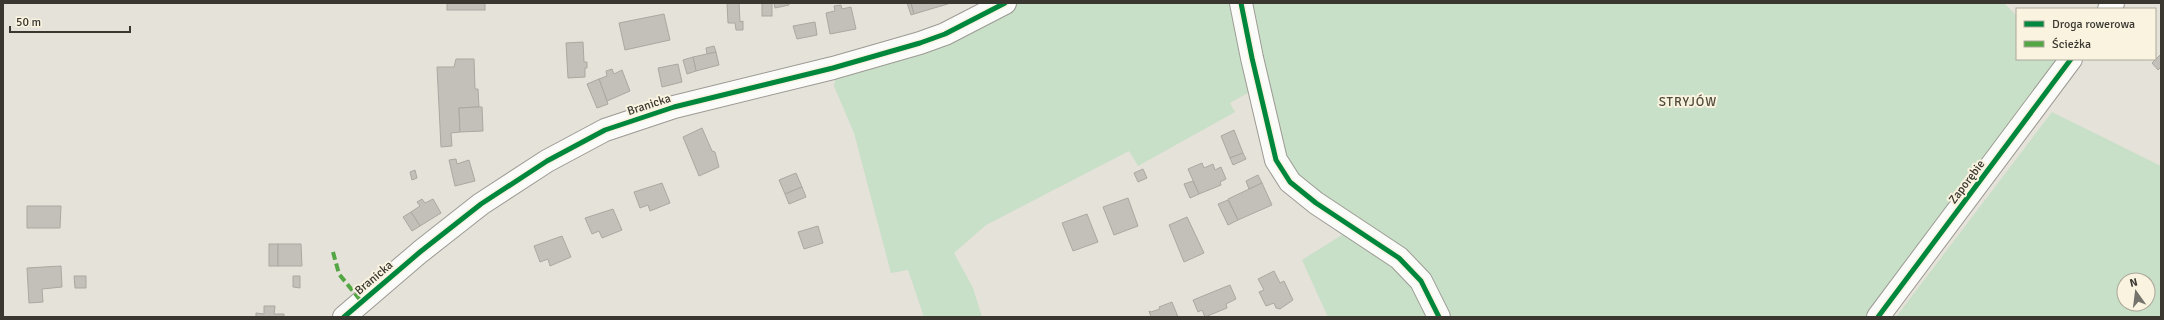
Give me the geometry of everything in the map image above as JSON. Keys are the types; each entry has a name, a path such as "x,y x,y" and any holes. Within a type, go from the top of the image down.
{"street":[{"name":"Branicka","path":"344,317 420,252 481,204 558,154 605,130 674,106 833,68 920,43 945,34 1005,3"},
{"path":"1242,3 1252,58 1276,160 1290,182 1316,203 1399,258 1421,281 1439,317"},
{"name":"Zaporębie","path":"1878,317 2070,60"}],"green space":[{"path":"1015,3 1235,3 1253,90 1230,103 1235,112 1138,166 1129,151 986,225 954,253 973,288 982,317 924,317 908,270 891,273 854,133 834,86 836,75"},
{"path":"1248,3 2004,3 2016,15 2016,60 2060,60 1872,317 1445,317 1424,277 1298,181 1280,146"},
{"path":"2052,112 2161,166 2161,317 1896,317"},
{"path":"1345,233 1393,260 1435,317 1328,317 1302,260"}],"building":[{"path":"447,3 485,3 485,10 447,10"},
{"path":"727,3 739,3 740,22 743,21 743,30 736,30 735,23 728,23"},
{"path":"762,3 772,3 772,16 762,16"},
{"path":"774,3 789,3 789,5 775,8"},
{"path":"907,3 911,3 914,14 911,15"},
{"path":"911,3 951,3 914,14"},
{"path":"841,5 842,9 851,7 856,29 830,34 826,13 835,11 834,6"},
{"path":"664,14 670,40 625,50 619,23"},
{"path":"815,22 817,35 797,39 793,26"},
{"path":"583,42 584,62 587,62 585,77 568,78 566,43"},
{"path":"714,46 716,52 707,54 706,48"},
{"path":"716,52 719,65 696,71 693,57"},
{"path":"2161,54 2161,67 2158,70 2152,63"},
{"path":"693,57 696,71 687,74 683,60"},
{"path":"456,59 474,59 475,89 478,89 479,107 459,108 460,132 451,133 452,146 441,147 437,67 454,67"},
{"path":"678,64 682,82 662,87 658,68"},
{"path":"612,69 614,74 622,70 630,91 607,101 599,79 607,76 606,71"},
{"path":"599,79 608,104 597,108 587,84"},
{"path":"482,107 483,131 460,132 459,108"},
{"path":"702,128 712,151 715,152 719,167 699,176 683,137"},
{"path":"1234,130 1243,153 1230,158 1221,136"},
{"path":"1243,153 1246,159 1233,165 1230,158"},
{"path":"456,159 457,164 469,160 475,181 455,186 449,160"},
{"path":"1202,163 1204,168 1213,164 1215,170 1221,167 1226,179 1220,182 1221,185 1199,194 1188,169"},
{"path":"1143,169 1147,178 1138,182 1134,173"},
{"path":"415,170 417,178 412,180 410,172"},
{"path":"796,173 802,187 785,194 779,180"},
{"path":"1258,175 1262,183 1249,189 1246,181"},
{"path":"1193,181 1199,194 1190,198 1184,184"},
{"path":"662,183 670,203 650,211 648,205 640,208 634,192"},
{"path":"1262,183 1272,205 1238,220 1228,199"},
{"path":"802,187 806,197 789,204 785,194"},
{"path":"1128,198 1138,226 1114,235 1103,207"},
{"path":"422,199 425,203 433,199 441,213 420,226 411,212 420,206 417,202"},
{"path":"1228,200 1238,220 1228,225 1218,204"},
{"path":"27,206 61,206 60,228 27,228"},
{"path":"613,209 622,230 602,238 599,231 592,234 585,218"},
{"path":"411,212 420,226 412,231 403,217"},
{"path":"1087,214 1098,242 1073,251 1062,223"},
{"path":"1187,217 1204,253 1184,262 1169,225"},
{"path":"818,226 823,243 804,249 798,232"},
{"path":"562,236 571,257 550,266 548,259 540,262 534,246"},
{"path":"269,244 278,244 278,266 269,266"},
{"path":"278,244 301,244 302,266 278,266"},
{"path":"61,266 62,287 42,289 43,302 29,303 27,268"},
{"path":"1274,271 1280,283 1284,281 1293,300 1280,309 1276,308 1274,303 1266,306 1259,292 1264,290 1258,279"},
{"path":"74,276 86,276 86,288 75,288"},
{"path":"293,276 300,276 300,288 293,287"},
{"path":"1230,285 1236,299 1226,304 1227,308 1205,317 1202,310 1198,312 1193,300"},
{"path":"1172,302 1178,317 1151,317 1149,311 1151,312 1160,309 1159,307"},
{"path":"264,306 275,306 274,314 284,314 284,317 256,317 256,313 264,314"}],"marked path":[{"path":"333,252 339,274 361,301"}],"cycle path":[{"path":"344,317 420,252 481,204 547,161 605,130 674,107 833,68 920,43 945,34 1005,3"},
{"path":"1241,3 1252,58 1276,160 1290,182 1316,203 1399,258 1421,281 1439,317"},
{"path":"1878,317 2070,60"}],"district":[{"name":"STRYJÓW","path":"1688,102"}]}
